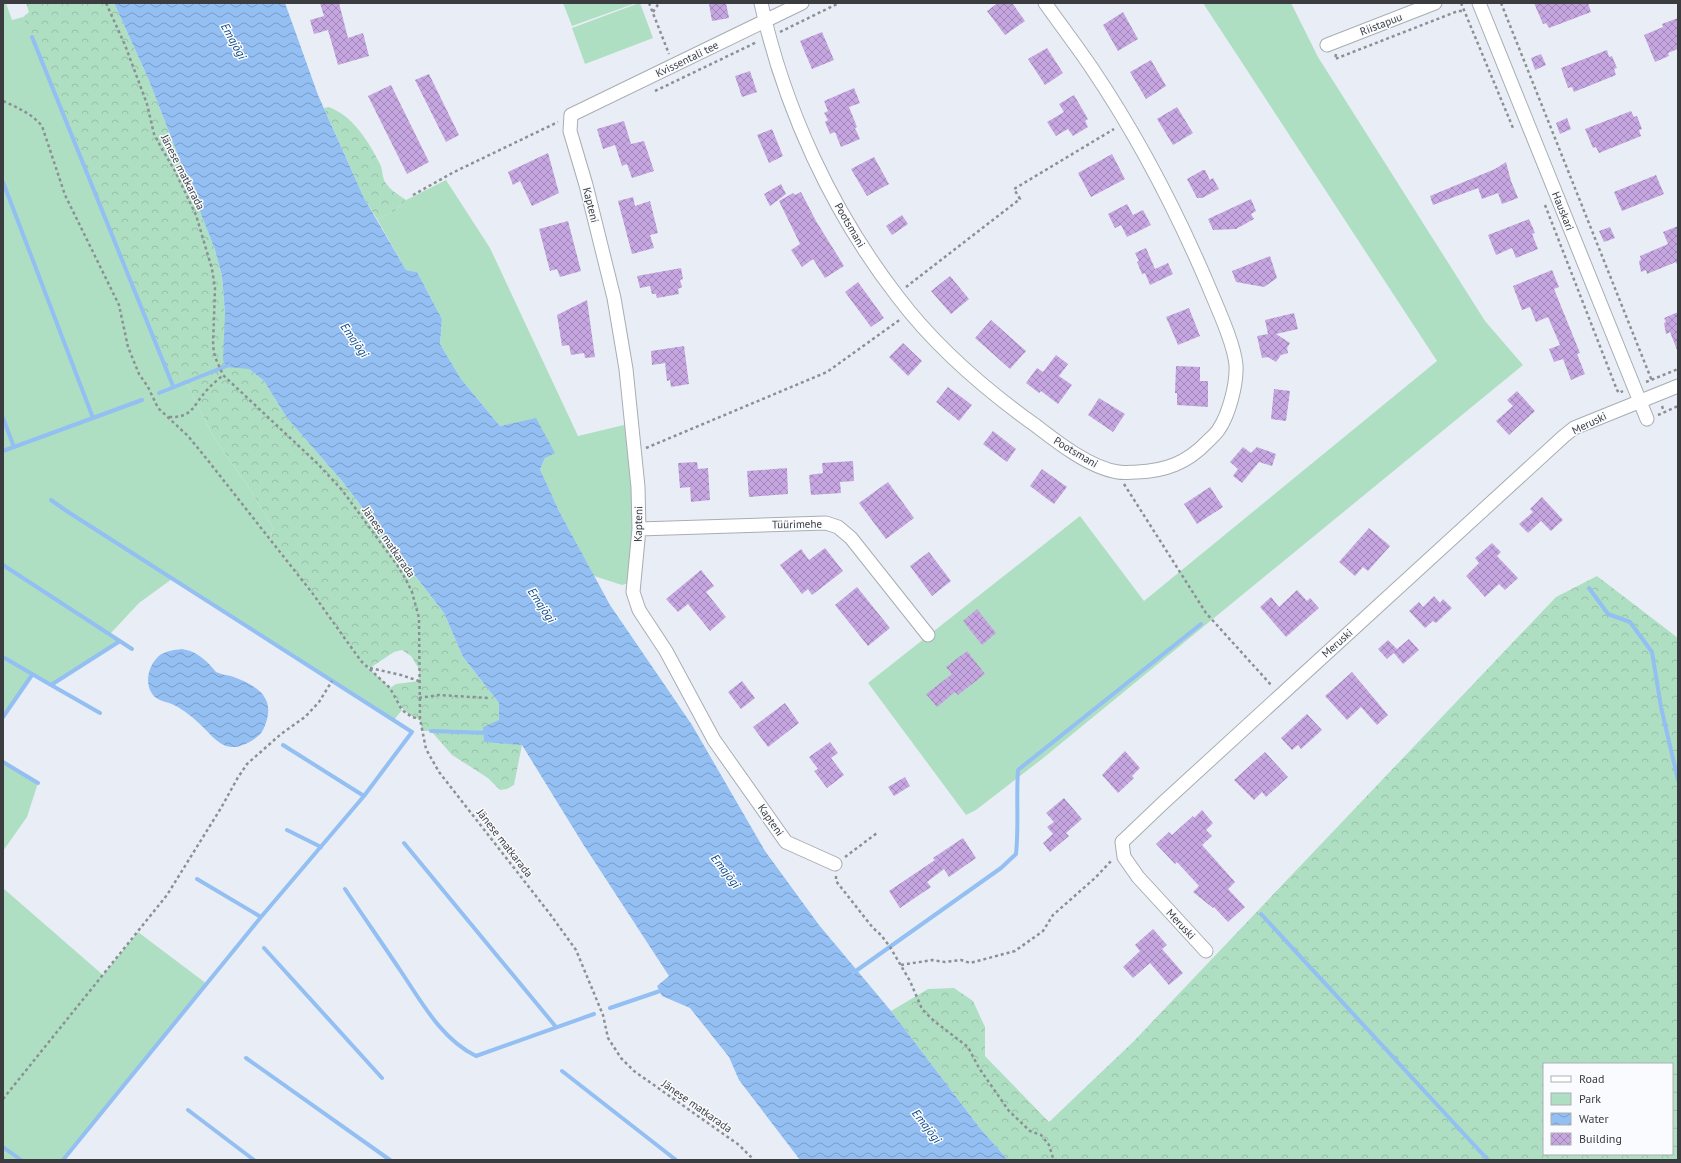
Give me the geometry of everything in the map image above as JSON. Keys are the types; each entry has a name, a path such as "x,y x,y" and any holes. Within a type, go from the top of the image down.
{"street":[{"name":"Pootsmani","path":"761,3 769,37 789,97 813,158 837,203 870,259 910,312 944,349 996,397 1048,435 1093,464 1118,472 1154,471 1180,463 1192,456 1220,428 1232,397 1236,376 1236,363 1218,309 1201,269 1169,202 1140,147 1092,69 1045,3"},
{"name":"Kvissentali tee","path":"571,115 802,3"},
{"name":"Riistapuu","path":"1327,45 1435,3"},
{"name":"Hauskari","path":"1479,3 1648,419"},
{"name":"Kapteni","path":"571,115 570,131 586,185 614,298 626,369 640,529 632,592 638,610 666,651 714,740 786,842 835,864"},
{"name":"Meruski","path":"1206,951 1138,877 1124,857 1122,842 1564,436 1574,428 1640,400 1678,386"},
{"name":"Tüürimehe","path":"640,529 814,523 826,523 838,527 851,538 928,635"}],"path":[{"name":"Jänese matkarada","path":"106,3 125,45 146,104 154,134 187,194 207,248 215,288 213,346 215,357 223,375 318,464 342,490 397,565 412,592 419,618 420,719 426,749 439,772 550,914 576,950 603,1015 608,1038 621,1058 634,1071 739,1145 754,1160"},
{"path":"649,3 674,66"},
{"path":"653,12 659,3"},
{"path":"648,94 839,3"},
{"path":"1501,3 1664,412"},
{"path":"3,101 26,111 42,126 65,195 119,305 128,348 139,374 148,387 158,408 188,436 206,458 308,588 361,661 390,688 402,710 412,717 420,719"},
{"path":"414,195 454,172 571,115"},
{"path":"896,295 1020,199 1014,189 1125,123"},
{"path":"634,453 827,372 910,312"},
{"path":"168,417 180,417 186,414 197,404 206,391 223,375"},
{"path":"1118,472 1126,488 1206,613 1281,695"},
{"path":"370,668 401,675 419,682"},
{"path":"3,1099 167,895 247,764 281,734 304,717 319,702 332,681"},
{"path":"419,698 439,695 488,698"},
{"path":"877,833 835,864 836,881 885,941 901,965 922,1009 968,1047 979,1068 1009,1112 1030,1131 1041,1135 1049,1145 1053,1158 1056,1160"},
{"path":"901,965 932,960 946,962 960,960 970,963 1016,951 1043,931 1052,915 1067,904 1076,893 1095,878 1123,850"}],"green space":[{"path":"3,3 6,3 12,20 23,17 32,37 173,386 186,382 214,438 246,483 273,528 270,539 361,661 390,688 402,710 394,720 172,579 139,603 110,634 120,641 51,685 32,675 3,717"},
{"path":"26,3 114,3 148,78 215,250 222,276 225,313 249,369 264,381 287,418 342,481 444,613 463,657 499,703 499,720 522,745 514,785 507,789 500,790 488,778 452,755 431,731 422,731 420,719 405,711 390,688 396,684 419,681 419,669 411,656 402,650 394,652 370,668 361,661 270,539 273,528 246,483 214,438 186,382 173,386 23,17 29,12"},
{"path":"563,3 636,3 572,26"},
{"path":"639,3 653,38 585,64 572,28"},
{"path":"1203,3 1291,3 1318,57 1485,321 1523,365 1042,759 976,810 966,815 868,683 1080,516 1144,601 1437,361"},
{"path":"329,107 338,111 353,123 371,147 380,164 383,178 387,185 406,200 395,211 377,219 364,198 324,108"},
{"path":"446,180 490,248 578,436 628,424 634,527 629,583 622,585 594,576 559,511 540,469 545,458 536,419 500,426 461,379 440,344 442,319 417,272 406,270 377,219 395,211 406,200"},
{"path":"1597,576 1678,638 1678,1160 1008,1160 979,1127 891,1011 928,989 954,988 973,1001 985,1027 985,1056 1049,1122 1133,1042 1556,597"},
{"path":"3,762 38,783 27,817 3,851"},
{"path":"3,888 103,975 138,932 207,984 63,1160 3,1160"}],"water":[{"name":"Emajõgi","path":"114,3 285,3 318,95 364,198 406,270 417,272 442,319 440,344 461,379 500,426 536,418 555,453 545,458 540,469 559,511 610,605 692,725 765,851 819,925 891,1011 979,1127 1008,1160 800,1160 739,1080 729,1057 690,1008 662,996 657,986 669,976 583,844 522,745 484,742 483,727 499,720 499,703 463,657 444,613 342,481 287,418 264,381 249,369 226,367 223,360 225,313 222,276 215,250 148,78"},
{"path":"182,649 190,651 200,657 216,672 231,676 250,684 263,695 267,702 267,719 263,730 258,736 239,746 225,746 217,741 185,712 174,705 159,700 155,697 151,692 148,682 148,676 152,665 161,654"}],"building":[{"path":"320,3 339,3 348,38 363,33 369,56 338,65 328,30 314,34 310,20 324,16"},
{"path":"726,3 729,18 712,21 709,4"},
{"path":"998,3 1012,3 1025,21 1005,35 987,11"},
{"path":"1534,3 1588,3 1591,12 1549,28 1546,23 1543,24"},
{"path":"1123,12 1138,39 1118,51 1103,25"},
{"path":"1678,18 1678,49 1668,53 1669,56 1655,62 1644,35 1663,27 1662,24"},
{"path":"822,32 834,60 812,69 800,41"},
{"path":"1047,48 1063,73 1045,85 1028,59"},
{"path":"1607,50 1609,57 1612,56 1617,68 1614,69 1616,75 1574,92 1572,87 1568,88 1561,68"},
{"path":"1541,54 1546,65 1535,70 1531,58"},
{"path":"1151,60 1166,86 1146,99 1130,72"},
{"path":"750,71 757,92 742,97 735,76"},
{"path":"429,74 459,135 446,142 415,80"},
{"path":"391,85 429,162 407,174 368,96"},
{"path":"854,88 860,103 849,107 860,139 841,147 835,132 830,134 825,122 828,120 824,113 828,111 824,101"},
{"path":"1074,95 1088,119 1085,121 1088,127 1073,136 1068,129 1056,136 1047,122 1064,112 1059,104"},
{"path":"1177,107 1193,133 1173,145 1157,119"},
{"path":"1631,111 1634,117 1637,116 1642,129 1639,130 1641,136 1599,153 1596,147 1593,148 1585,129"},
{"path":"1567,118 1571,129 1560,134 1556,123"},
{"path":"624,121 631,144 644,141 654,171 632,178 627,164 622,166 615,145 603,149 597,129"},
{"path":"772,129 783,156 769,163 757,135"},
{"path":"548,153 559,193 532,206 520,181 513,185 508,172"},
{"path":"1112,154 1125,179 1091,197 1078,173"},
{"path":"874,157 889,184 867,196 851,169"},
{"path":"1506,162 1511,181 1518,198 1502,204 1498,193 1482,199 1478,188 1433,205 1430,196 1495,169"},
{"path":"1205,170 1210,180 1213,178 1219,189 1202,198 1197,198 1187,179"},
{"path":"1656,175 1664,194 1622,211 1614,192"},
{"path":"781,184 786,194 770,206 764,194"},
{"path":"801,192 816,221 844,266 825,278 813,259 802,267 791,250 800,244 779,201 793,193 795,195"},
{"path":"633,197 635,206 650,201 658,233 650,235 654,248 632,254 618,201"},
{"path":"1251,199 1256,211 1251,214 1254,219 1236,229 1213,230 1208,219"},
{"path":"1127,204 1133,215 1143,210 1151,225 1127,237 1121,225 1115,228 1108,214"},
{"path":"902,215 908,224 892,235 886,226"},
{"path":"1529,219 1535,233 1532,234 1538,249 1516,258 1512,248 1496,255 1488,235"},
{"path":"568,221 581,271 560,277 557,269 550,271 539,229"},
{"path":"1678,226 1678,267 1676,262 1647,274 1646,270 1641,272 1639,261 1641,260 1640,256 1668,244 1663,232"},
{"path":"1610,227 1615,238 1604,242 1599,231"},
{"path":"1146,248 1155,269 1168,263 1173,274 1150,285 1145,273 1142,274 1137,262 1139,261 1135,253"},
{"path":"1270,256 1277,278 1264,287 1236,282 1232,271"},
{"path":"681,268 683,279 680,280 682,287 678,289 679,294 657,298 656,294 652,294 650,286 640,288 637,276"},
{"path":"1552,270 1559,287 1554,289 1580,353 1577,354 1585,374 1571,380 1563,359 1554,362 1549,349 1560,345 1548,317 1536,322 1530,307 1522,310 1513,286"},
{"path":"950,276 969,299 951,314 931,291"},
{"path":"858,282 884,318 871,327 845,292"},
{"path":"587,300 595,357 585,358 584,353 571,355 569,345 562,346 557,315"},
{"path":"1189,308 1200,336 1178,345 1166,317"},
{"path":"1678,312 1677,350 1670,332 1666,334 1664,323 1666,322 1664,318"},
{"path":"1294,313 1298,329 1276,334 1290,343 1287,348 1288,353 1281,355 1276,362 1268,357 1262,358 1257,336 1268,334 1265,320"},
{"path":"991,320 1026,351 1010,369 975,338"},
{"path":"903,343 922,361 908,376 889,357"},
{"path":"684,346 689,384 671,387 670,380 667,381 665,363 652,365 651,351"},
{"path":"1056,355 1068,364 1059,376 1072,385 1058,404 1041,391 1039,393 1026,383 1037,368 1043,372"},
{"path":"1176,366 1200,367 1200,381 1208,381 1208,407 1177,405 1177,393 1175,393"},
{"path":"948,387 972,405 959,421 936,402"},
{"path":"1274,389 1290,391 1286,421 1271,419"},
{"path":"1517,391 1535,411 1509,435 1496,421 1513,406 1507,400"},
{"path":"1099,398 1125,414 1113,432 1088,415"},
{"path":"993,431 1016,449 1007,462 983,444"},
{"path":"1243,447 1251,453 1257,447 1276,454 1272,466 1259,462 1242,483 1233,476 1238,469 1230,462"},
{"path":"853,461 854,481 840,482 841,493 811,495 809,475 823,473 822,463"},
{"path":"697,462 698,469 708,468 710,500 691,502 690,487 680,488 678,463"},
{"path":"787,468 788,494 749,497 747,471"},
{"path":"1042,469 1067,487 1054,504 1030,486"},
{"path":"888,482 914,518 886,539 859,503"},
{"path":"1210,487 1223,507 1197,524 1184,504"},
{"path":"1542,497 1563,520 1551,531 1541,521 1528,533 1519,524 1533,512 1530,509"},
{"path":"1369,528 1390,546 1368,571 1363,567 1355,576 1339,562"},
{"path":"1492,543 1501,552 1497,556 1518,578 1505,590 1499,584 1485,597 1466,576 1479,563 1475,558"},
{"path":"825,548 843,571 812,595 808,589 802,594 780,565 801,549 809,560"},
{"path":"929,552 951,581 932,596 910,566"},
{"path":"701,570 714,586 706,592 726,617 710,631 688,604 678,612 666,599"},
{"path":"857,587 890,628 868,646 835,605"},
{"path":"1297,590 1307,601 1310,598 1319,608 1286,637 1260,607 1271,597 1279,607"},
{"path":"1434,596 1440,603 1443,599 1452,608 1436,623 1433,621 1425,628 1409,611 1419,602 1423,607"},
{"path":"977,609 996,633 982,645 963,621"},
{"path":"1409,639 1419,650 1403,664 1394,653 1387,659 1378,649 1388,640 1397,649"},
{"path":"967,651 985,674 958,695 955,692 937,707 926,694 952,674 946,667"},
{"path":"1352,672 1388,715 1377,725 1361,707 1347,720 1325,696"},
{"path":"742,681 755,698 741,709 728,692"},
{"path":"785,703 799,723 768,747 753,727"},
{"path":"1307,714 1322,730 1301,749 1298,745 1292,750 1281,738"},
{"path":"830,742 838,753 831,758 844,775 827,788 814,771 818,769 809,757"},
{"path":"1125,751 1140,768 1132,776 1134,778 1118,793 1102,775"},
{"path":"1265,752 1288,777 1266,797 1262,792 1254,800 1234,780"},
{"path":"905,777 910,786 894,796 888,787"},
{"path":"1064,798 1082,819 1066,833 1069,836 1050,852 1043,843 1053,834 1047,827 1054,822 1046,813"},
{"path":"1202,810 1213,823 1206,830 1212,836 1202,845 1235,882 1228,889 1245,907 1228,922 1214,907 1213,908 1193,892 1199,886 1177,862 1175,864 1156,844 1169,832 1172,835"},
{"path":"963,838 976,858 949,877 944,869 927,882 931,887 900,908 889,891 935,860 933,858"},
{"path":"1153,929 1167,945 1162,949 1183,973 1169,985 1150,963 1133,978 1123,967 1140,951 1135,945"}],"waterway":[{"path":"32,37 173,386"},
{"path":"3,182 93,418"},
{"path":"159,393 229,365"},
{"path":"3,451 142,400"},
{"path":"3,418 14,447"},
{"path":"51,500 412,732 364,796 261,917 63,1160"},
{"path":"3,565 132,649"},
{"path":"1589,588 1608,614 1630,622 1652,652 1661,707 1678,780"},
{"path":"853,973 1001,868 1016,854 1018,770 1201,624"},
{"path":"3,657 51,685 120,641"},
{"path":"3,717 32,675"},
{"path":"51,685 100,713"},
{"path":"431,731 488,733"},
{"path":"283,745 364,796"},
{"path":"3,762 38,783"},
{"path":"287,830 321,847"},
{"path":"404,843 556,1027"},
{"path":"197,879 261,917"},
{"path":"345,889 433,1018 452,1040 476,1056 594,1014"},
{"path":"1261,914 1488,1160"},
{"path":"264,948 382,1078"},
{"path":"610,1008 663,990"},
{"path":"246,1058 390,1160"},
{"path":"562,1071 676,1160"},
{"path":"188,1110 254,1160"},
{"path":"3,1147 21,1160"}]}
